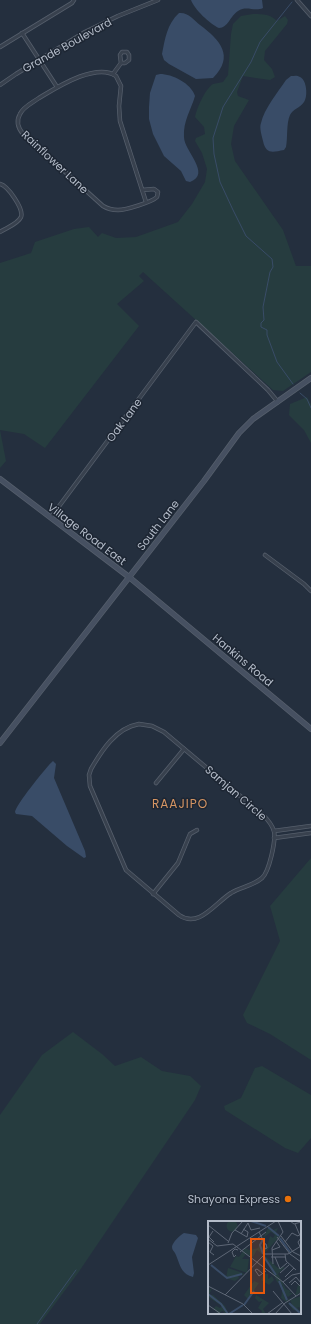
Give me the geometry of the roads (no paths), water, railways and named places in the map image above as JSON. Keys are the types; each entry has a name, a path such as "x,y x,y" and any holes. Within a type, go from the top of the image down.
{"street":[{"name":"Grande Boulevard","path":"0,85 39,59 96,27 158,0"},
{"path":"297,0 311,16"},
{"path":"0,47 74,1"},
{"path":"22,33 57,87"},
{"path":"121,63 113,74 118,79 120,86 120,121 142,190 146,202 156,199 158,192 154,189 142,190"},
{"name":"Rainflower Lane","path":"113,74 106,72 86,74 68,81 22,111 18,123 23,134 103,206 117,210 146,202"},
{"path":"0,184 7,188 22,212 18,221 0,232"},
{"name":"Oak Lane","path":"51,518 196,322 268,390 278,402"},
{"name":"South Lane","path":"0,743 204,482 239,433 253,419 311,378"},
{"name":"Village Road East","path":"0,479 129,577 163,605"},
{"path":"265,555 311,591"},
{"name":"Hankins Road","path":"163,605 311,728"},
{"name":"Samjan Circle","path":"145,724 158,728 184,749 264,816 274,831 267,872 264,877 232,893 202,916 196,919 183,918 126,870 90,786 89,775 93,765 115,737 125,728 145,724"},
{"path":"156,783 184,749"},
{"path":"274,831 311,826"},
{"path":"153,894 178,863 190,834 197,830"},
{"path":"274,838 311,833"}],"water":[{"path":"191,0 262,0 263,8 241,9 235,13 225,26 219,28 211,23 195,8"},
{"path":"179,13 188,15 219,43 224,56 223,63 220,70 213,78 196,79 164,60 162,54 167,32 175,17"},
{"path":"165,74 185,83 190,87 195,96 184,131 185,143 198,168 196,178 190,182 186,181 181,171 164,156 153,134 149,119 150,93 156,75"},
{"path":"291,76 299,76 304,81 306,89 305,100 290,115 286,147 284,150 270,152 264,145 260,125 265,112 286,80"},
{"path":"53,761 56,764 54,778 85,851 86,857 84,858 67,846 32,816 16,814 15,812 20,802"},
{"path":"184,1233 196,1235 198,1238 192,1257 193,1277 189,1276 183,1271 172,1248 172,1245 178,1237"}],"waterway":[{"path":"292,2 260,42 251,62 223,107 213,138 214,154 220,182 233,210 246,236 272,259 273,267 270,272 263,307 264,320 261,323 261,327 267,330 267,335 277,362 293,384"},
{"path":"300,393 307,399 311,408"},
{"path":"37,1324 76,1270"}],"place":[{"name":"Shayona Express","path":"288,1199"}],"district":[{"name":"RAAJIPO","path":"180,803"}]}
